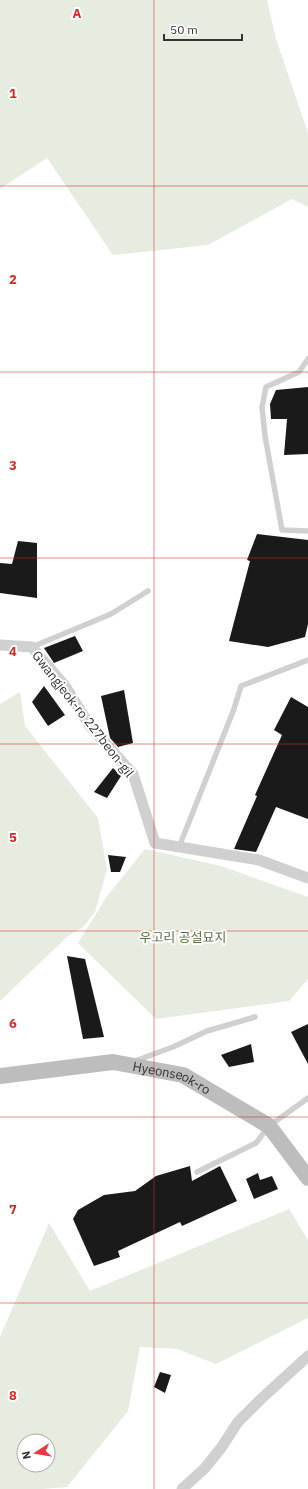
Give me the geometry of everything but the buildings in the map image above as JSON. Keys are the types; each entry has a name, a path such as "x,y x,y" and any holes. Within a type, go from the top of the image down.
{"street":[{"name":"Gwangjeok-ro 227beon-gil","path":"0,645 32,647 65,686 90,726 133,774 155,843 259,860 308,878"},
{"name":"Hyeonseok-ro","path":"0,1076 113,1062 184,1075 270,1126 308,1178"},
{"path":"182,1489 205,1468 221,1448 238,1422 308,1356"}],"lane":[{"path":"308,359 299,372 266,387 262,407 265,436 282,530 308,531"},
{"path":"32,647 111,614 148,591"},
{"path":"179,847 234,710 241,686 308,660"},
{"path":"125,1064 173,1047 207,1031 255,1017"},
{"path":"197,1172 256,1143 270,1126 308,1098"}],"green space":[{"path":"0,0 267,0 276,39 308,133 308,207 292,199 208,245 113,255 47,158 0,189"},
{"path":"20,692 25,726 98,818 107,869 95,912 83,927 68,936 0,1001 0,704"},
{"name":"우고리 공설묘지","path":"145,849 221,866 308,897 308,979 289,1001 156,1019 78,943 107,896"},
{"path":"289,1209 308,1240 308,1318 216,1364 177,1349 140,1347 128,1411 67,1487 42,1489 0,1489 0,1337 49,1223 90,1291"}]}
